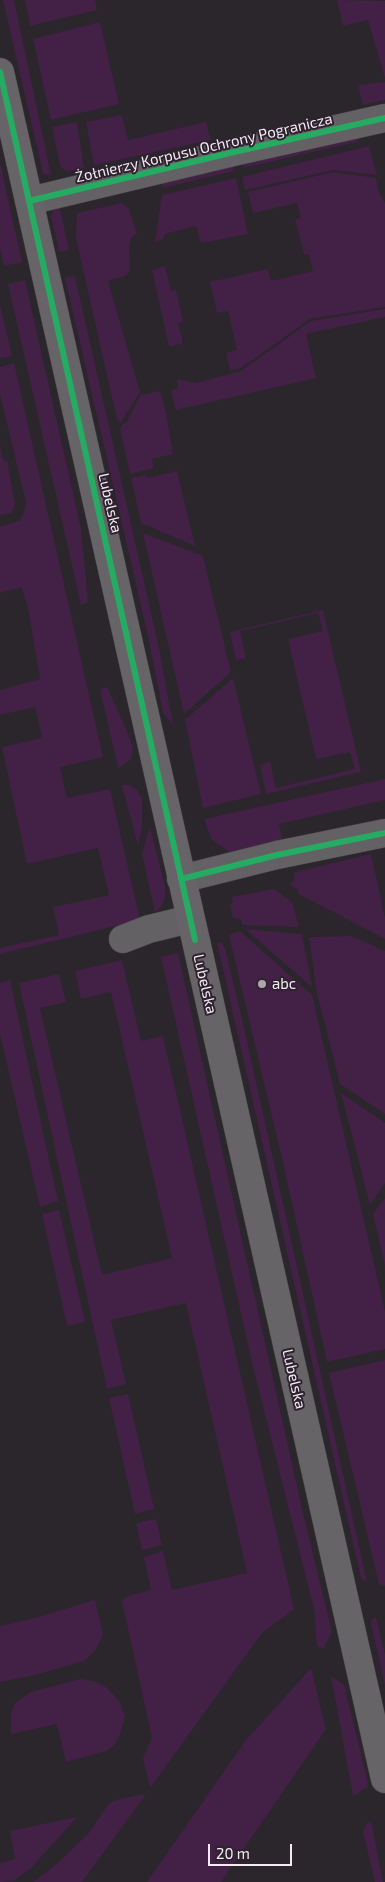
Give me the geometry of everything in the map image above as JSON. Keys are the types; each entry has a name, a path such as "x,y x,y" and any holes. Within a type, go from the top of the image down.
{"main road":[{"name":"Lubelska","path":"0,72 385,1779"}],"street":[{"name":"Żołnierzy Korpusu Ochrony Pogranicza","path":"29,201 385,118"},
{"path":"181,879 277,855 385,833"},
{"path":"123,939 150,929 190,919"}],"shaded area":[{"path":"3,0 14,0 51,175 43,174"},
{"path":"25,0 95,0 97,10 30,26"},
{"path":"337,0 385,1 385,78 368,20 343,26"},
{"path":"100,22 119,104 51,120 33,39"},
{"path":"385,82 385,100 363,105 358,85"},
{"path":"122,115 128,140 206,122 211,140 94,165 86,122"},
{"path":"77,122 84,168 67,172 60,166 52,127"},
{"path":"362,136 357,142 243,168 242,163"},
{"path":"369,146 377,175 333,170 245,190 242,177"},
{"path":"0,163 22,262 4,266 0,249"},
{"path":"233,166 234,171 162,188 163,181"},
{"path":"333,172 376,178 379,192 385,203 385,307 310,319 241,368 230,370 226,353 237,350 228,311 217,313 210,282 268,269 271,281 313,271 309,254 304,255 295,219 301,218 297,203 253,213 248,192"},
{"path":"236,178 248,234 201,243 196,226 164,234 164,239 155,242 162,195"},
{"path":"122,203 129,209 137,233 132,237 129,246 130,271 125,276 108,281 140,392 121,422 117,420 76,238 77,213"},
{"path":"59,204 69,250 59,252 51,216 54,208"},
{"path":"165,266 171,291 176,290 183,322 178,323 183,343 169,347 152,270"},
{"path":"75,276 159,648 173,725 163,713 148,636 65,278"},
{"path":"25,280 81,529 88,602 81,605 8,284"},
{"path":"0,304 12,356 0,358"},
{"path":"385,309 385,317 306,334 316,378 176,410 171,390 178,388 177,379 196,383 241,371 311,321"},
{"path":"14,363 103,757 60,767 67,798 110,789 140,920 0,954 0,948 59,935 53,907 109,895 98,848 27,864 2,747 42,738 35,707 0,715 0,690 40,679 28,608 22,587 0,593 0,527 19,521 23,515 26,503 0,394 0,367"},
{"path":"160,391 166,412 173,454 152,459 154,468 130,474 120,429 126,423 141,395"},
{"path":"0,445 3,460 7,461 15,504 11,513 0,515"},
{"path":"177,471 195,546 141,523 131,478 146,475 147,478"},
{"path":"143,533 203,556 231,672 184,714"},
{"path":"323,610 361,772 266,794 260,765 270,762 276,788 355,769 350,752 316,759 288,639 323,631 318,613 240,631 246,658 236,660 230,632"},
{"path":"233,678 261,794 203,808 185,720"},
{"path":"107,687 133,748 131,759 118,768 100,689"},
{"path":"385,779 385,800 279,824 283,843 232,854 211,839 204,819"},
{"path":"122,785 128,785 137,790 142,799 142,827 138,846"},
{"path":"150,827 165,886 165,898 161,907 155,912 142,854"},
{"path":"371,854 385,918 385,939 299,894 297,888 290,884 295,880 293,874 295,872"},
{"path":"274,889 292,902 299,927 242,925 241,919 233,918 230,905 233,902 232,897"},
{"path":"245,929 302,934 312,987"},
{"path":"240,931 312,995 385,1312 385,1349 327,1362 284,1167 229,935"},
{"path":"351,936 385,951 385,1114 340,1084 317,993 309,937"},
{"path":"221,942 225,948 243,1023 366,1582 361,1578 217,943"},
{"path":"178,953 303,1513 332,1632 324,1648 318,1647 316,1640 315,1613 251,1358 161,957"},
{"path":"122,960 141,1041 163,1036 294,1609 262,1633 150,1788 143,1758 152,1738 122,1601 128,1596 151,1590 144,1557 163,1551 172,1590 247,1573 186,1303 111,1320 126,1384 107,1389 19,983 59,974 66,1002 40,1008 102,1275 172,1258 111,992 81,999 75,971"},
{"path":"10,980 58,1201 40,1207 0,1034 0,983"},
{"path":"341,1093 385,1123 385,1183 370,1205"},
{"path":"385,1198 385,1266 373,1214"},
{"path":"59,1210 85,1322 67,1326 42,1214"},
{"path":"385,1360 385,1586 379,1584 329,1373"},
{"path":"128,1394 154,1509 135,1514 109,1398"},
{"path":"156,1519 162,1545 142,1550 136,1523"},
{"path":"95,1600 103,1635 95,1651 84,1661 35,1675 0,1682 0,1626"},
{"path":"376,1617 385,1655 385,1685 371,1624 372,1620"},
{"path":"311,1668 326,1729 221,1882 147,1882 246,1740"},
{"path":"331,1676 344,1685 368,1783 367,1787 353,1796"},
{"path":"81,1679 94,1681 106,1687 119,1701 125,1716 120,1735 114,1745 107,1751 66,1762 57,1724 11,1734 11,1714 15,1703 31,1692"},
{"path":"146,1794 82,1882 34,1882 59,1862 89,1833 109,1803"},
{"path":"77,1817 31,1868 13,1881 0,1882 0,1863 15,1859 10,1831"},
{"path":"371,1821 383,1882 375,1882 363,1832 367,1823"}],"cycle path":[{"path":"0,72 195,940"},
{"path":"29,201 385,118"},
{"path":"181,879 277,855 385,833"}],"place":[{"name":"abc","path":"262,984"}]}
